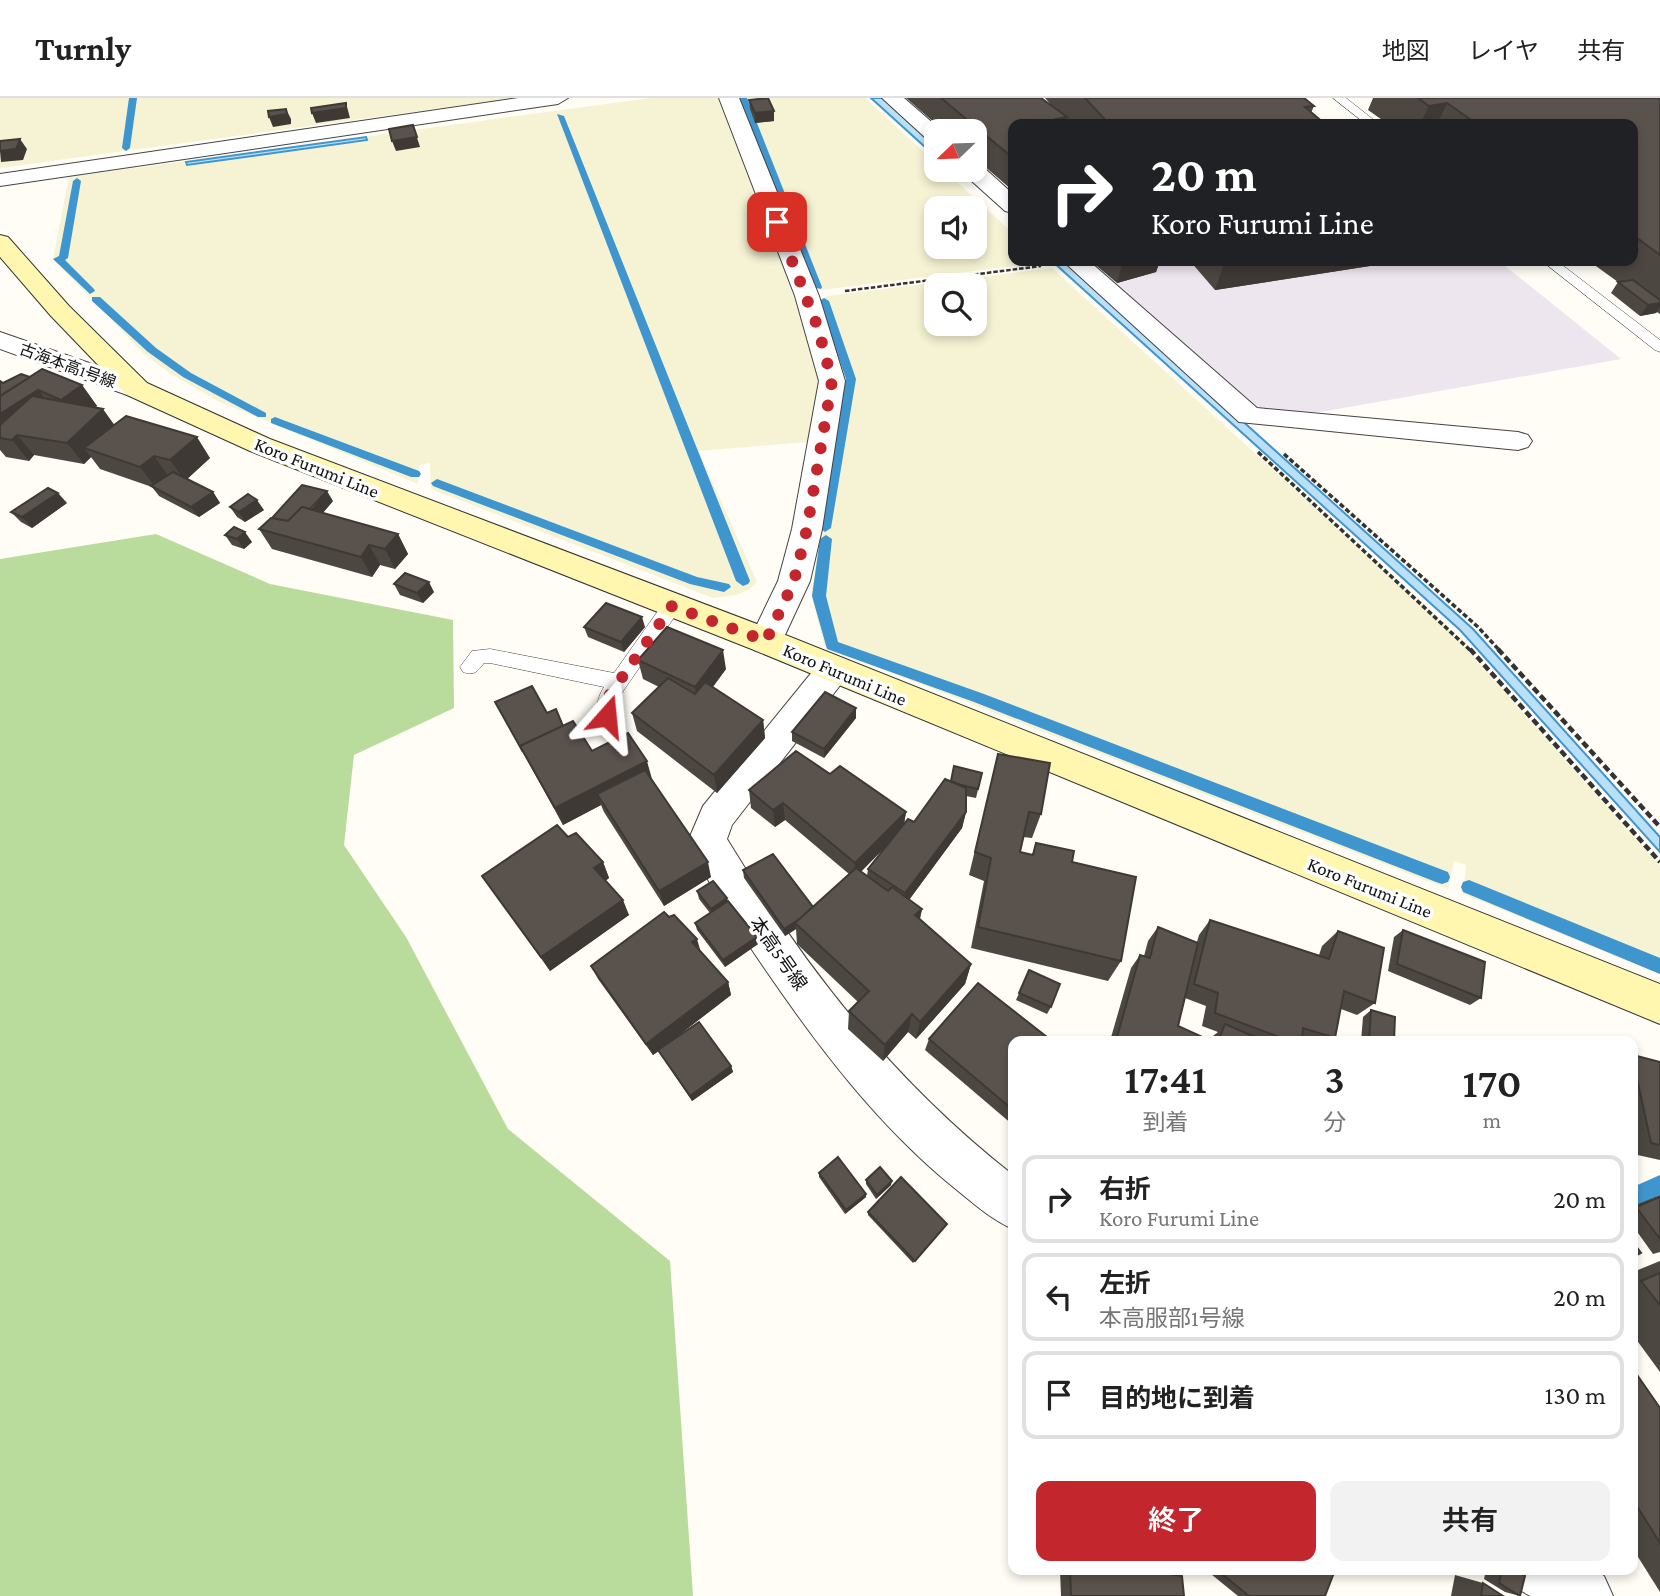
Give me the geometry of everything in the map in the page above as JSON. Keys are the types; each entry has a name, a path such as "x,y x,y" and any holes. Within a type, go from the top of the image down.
{"main road":[{"name":"Koro Furumi Line","path":"0,242 60,311 137,389 260,445 766,641 1660,1004"}],"street":[{"path":"0,180 558,98"},
{"path":"729,98 807,296 832,381 798,568 766,641"},
{"path":"892,98 924,126"},
{"path":"986,182 1008,202"},
{"path":"1068,266 1249,416 1518,441"},
{"name":"古海本高1号線","path":"0,340 137,389"},
{"name":"本高5号線","path":"833,670 716,817 707,841 738,895 812,1001 891,1097 950,1155 1008,1201"},
{"path":"1549,1575 1584,1596"}],"lane":[{"path":"1339,98 1366,119"},
{"path":"1555,266 1660,347"},
{"path":"607,716 609,696 672,606"},
{"path":"470,667 479,656 490,656 619,682"}],"path":[{"path":"807,296 1041,266"},
{"path":"1249,416 1251,424 1478,628 1660,827"},
{"path":"1256,450 1456,634 1660,862"}],"shaded area":[{"path":"0,98 515,98 0,168"},
{"path":"650,98 720,98 777,248 820,375 818,397 807,442 699,451 757,582 750,589 736,595 713,598 431,489 430,463 419,465 418,484 220,402 171,374 143,353 53,259 69,177"},
{"path":"741,98 865,98 924,152 924,182 957,182 972,196 924,196 924,259 987,259 987,209 1008,228 1008,266 1014,266 958,273 924,273 924,277 821,290 815,288"},
{"path":"1095,266 1505,266 1621,359 1321,412 1262,411"},
{"path":"1052,268 1451,632 1660,866 1660,974 1463,894 1466,865 1454,861 1448,889 825,647 811,595 843,405 839,355 818,301 827,296 924,284 924,336 987,336 987,276"}],"green space":[{"path":"156,534 270,584 453,620 454,708 354,755 344,845 406,937 508,1129 670,1261 693,1596 0,1596 0,559"}],"water":[{"path":"871,98 883,98 924,136 924,146"},
{"path":"366,137 367,140 187,165 186,162"},
{"path":"1058,266 1071,266 1473,629 1660,837 1660,852 1460,630"}],"building":[{"path":"768,98 774,111 755,113 749,100"},
{"path":"941,98 1041,98 1067,117 1008,119 1008,154 987,136 987,119 966,119"},
{"path":"1085,98 1304,98 1314,106 1305,107 1319,119 1104,119"},
{"path":"1418,98 1660,98 1660,255 1638,239 1638,119 1470,119 1447,103 1429,106"},
{"path":"346,103 346,108 312,113 311,108"},
{"path":"286,109 287,114 269,117 268,111"},
{"path":"413,125 417,137 392,141 389,129"},
{"path":"20,139 16,149 0,151 0,141"},
{"path":"1633,280 1660,300 1660,303 1648,305 1618,282"},
{"path":"42,369 82,385 61,400 38,390 0,414 0,396"},
{"path":"21,374 30,377 0,396 0,381 3,383"},
{"path":"32,396 103,409 67,443 17,435 12,440 0,438 0,425"},
{"path":"126,416 197,437 170,460 154,456 140,467 84,448"},
{"path":"173,472 213,492 191,507 151,486"},
{"path":"302,485 327,491 310,509 302,507 288,521 272,518"},
{"path":"48,488 58,493 22,517 11,512"},
{"path":"248,494 257,500 239,512 230,507"},
{"path":"302,507 398,534 385,549 369,545 361,557 259,529 271,518 288,521"},
{"path":"234,527 245,532 237,539 225,535"},
{"path":"405,573 429,582 417,593 394,584"},
{"path":"606,603 642,617 621,642 584,627"},
{"path":"667,627 723,650 695,687 638,660"},
{"path":"668,678 695,694 705,682 763,720 714,775 632,713"},
{"path":"532,686 547,713 556,709 563,726 520,746 523,752 495,702"},
{"path":"825,692 856,708 824,749 792,732"},
{"path":"573,721 592,751 628,733 647,761 555,808 520,746"},
{"path":"796,751 830,774 840,766 906,812 855,863 783,803 773,810 749,790"},
{"path":"998,754 1050,763 1041,814 1029,812 1020,852 1033,855 1036,843 1074,851 1072,862 1136,877 1121,961 978,927 991,858 975,852"},
{"path":"954,766 982,773 978,789 951,781"},
{"path":"645,770 708,862 659,891 597,794"},
{"path":"945,779 966,788 966,812 905,893 868,869 908,819 914,822"},
{"path":"557,825 568,837 576,833 603,862 594,868 623,900 541,957 482,876"},
{"path":"773,854 813,907 784,929 743,870"},
{"path":"856,868 888,891 892,887 922,909 915,915 971,964 920,1022 912,1014 885,1045 849,1011 869,991 795,923"},
{"path":"713,881 727,898 711,909 697,891"},
{"path":"728,901 757,937 723,960 695,923"},
{"path":"664,912 669,917 674,915 697,939 692,942 728,982 646,1044 591,966"},
{"path":"1210,920 1329,959 1338,931 1384,948 1375,1003 1344,991 1335,1036 1303,1028 1302,1036 1277,1036 1215,1013 1218,993 1194,984"},
{"path":"1158,927 1198,943 1178,1026 1200,1036 1117,1036 1140,955 1150,958"},
{"path":"1403,930 1485,962 1481,998 1397,964"},
{"path":"1029,970 1060,984 1051,1007 1019,993"},
{"path":"978,983 1046,1036 1008,1036 1008,1106 929,1039"},
{"path":"1371,1010 1395,1017 1394,1036 1369,1036"},
{"path":"699,1022 731,1066 690,1096 658,1050"},
{"path":"1225,1024 1253,1036 1220,1036"},
{"path":"1638,1056 1660,1062 1660,1145 1651,1143 1638,1083"},
{"path":"838,1157 866,1194 846,1210 819,1173"},
{"path":"880,1167 892,1181 877,1195 866,1180"},
{"path":"901,1177 947,1224 915,1261 868,1212"},
{"path":"1660,1197 1660,1239 1638,1210 1638,1206"},
{"path":"1660,1273 1660,1305 1641,1281"},
{"path":"1638,1376 1660,1408 1660,1543 1638,1508"},
{"path":"1070,1575 1182,1576 1184,1596 1071,1596"},
{"path":"1223,1575 1333,1575 1325,1596 1249,1596"},
{"path":"1501,1575 1525,1576 1520,1596 1499,1583"},
{"path":"1483,1583 1503,1596 1481,1596"}],"waterway":[{"path":"126,148 133,98"},
{"path":"743,98 817,287"},
{"path":"560,116 743,581"},
{"path":"77,181 63,258 58,259 90,291"},
{"path":"96,299 152,350 187,375 262,415"},
{"path":"824,301 851,379 825,528"},
{"path":"275,421 415,474"},
{"path":"437,483 695,581 724,587"},
{"path":"826,539 819,596 832,645 979,698 1442,877"},
{"path":"1469,887 1660,966"},
{"path":"1638,1195 1660,1185"}],"route":[{"path":"607,716 609,696 672,606 766,641 794,581 807,529 832,381 807,296 777,222"}]}
